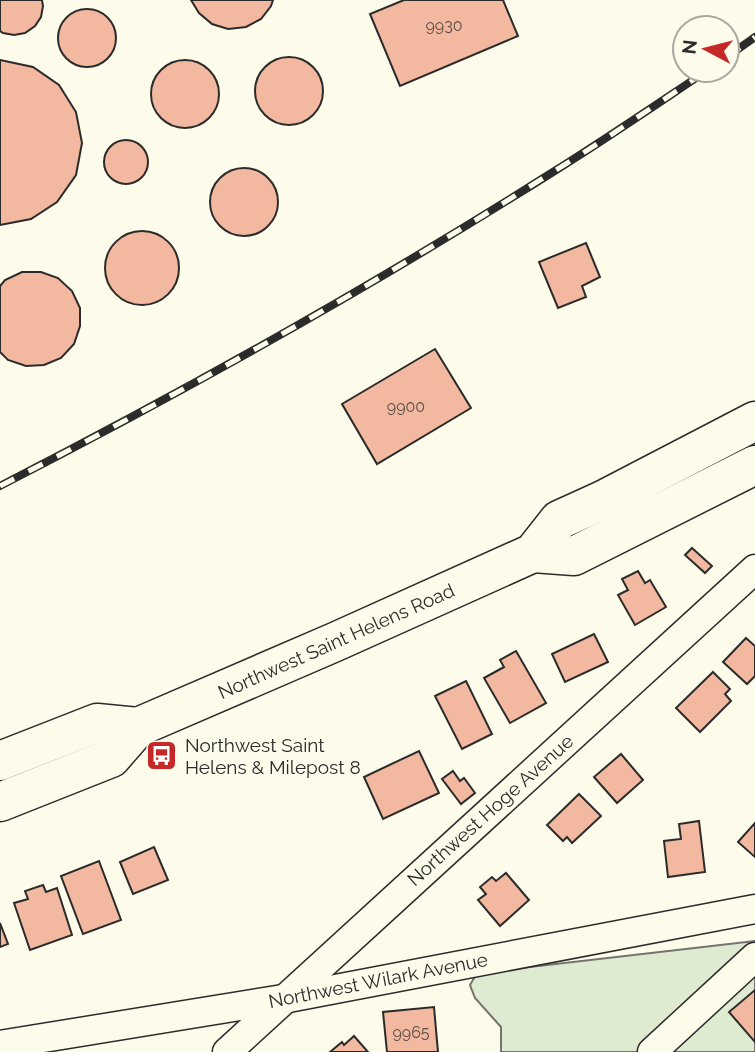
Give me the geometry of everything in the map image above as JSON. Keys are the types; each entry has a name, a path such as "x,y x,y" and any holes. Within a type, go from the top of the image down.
{"highway":[{"name":"Northwest Saint Helens Road","path":"533,553 559,520 755,421"},
{"name":"Northwest Saint Helens Road","path":"0,802 111,758 138,727 533,553 574,555 755,465"},
{"name":"Northwest Saint Helens Road","path":"0,761 97,723 138,727"}],"street":[{"name":"Northwest Hoge Avenue","path":"227,1052 755,569"},
{"name":"Northwest Wilark Avenue","path":"0,1045 283,999 755,909"},
{"path":"652,1052 755,957"}],"green space":[{"path":"755,941 755,1052 501,1052 501,1027 475,998 470,985 477,973"}],"building":[{"path":"0,0 42,0 41,17 35,26 25,33 3,33 0,31"},
{"path":"191,0 273,0 261,19 246,27 228,29 212,24 199,13"},
{"path":"404,0 503,0 518,36 400,86 370,14"},
{"path":"87,9 103,14 111,22 116,38 111,54 103,62 87,67 71,62 63,54 58,38 63,22 71,14"},
{"path":"289,57 302,60 313,67 320,78 323,91 320,104 313,115 302,122 289,125 276,122 265,115 258,104 255,91 258,78 265,67 276,60"},
{"path":"0,60 33,67 59,85 76,112 82,143 76,175 57,202 31,219 0,225"},
{"path":"185,60 198,63 209,70 216,81 219,94 216,107 209,118 198,125 185,128 172,125 161,118 154,107 151,94 154,81 161,70 172,63"},
{"path":"126,140 142,146 148,162 142,178 126,184 110,178 104,162 110,146"},
{"path":"244,168 257,171 268,178 275,189 278,202 275,215 268,226 257,233 244,236 231,233 220,226 213,215 210,202 213,189 220,178 231,171"},
{"path":"142,231 156,234 168,242 176,254 179,268 176,282 168,294 156,302 142,305 128,302 116,294 108,282 105,268 108,254 116,242 128,234"},
{"path":"586,243 600,277 582,286 586,297 558,308 539,262"},
{"path":"22,272 41,272 58,278 72,291 80,308 80,326 74,344 61,358 44,365 26,366 8,360 0,352 0,286 5,280"},
{"path":"435,349 471,408 377,464 342,404"},
{"path":"692,548 712,566 705,573 685,555"},
{"path":"638,571 645,583 650,580 666,607 635,625 618,595 628,590 622,579"},
{"path":"594,634 608,662 565,682 552,654"},
{"path":"746,638 755,646 755,676 747,684 723,662"},
{"path":"516,651 546,703 510,723 484,678 504,667 500,660"},
{"path":"713,672 730,689 725,694 731,701 700,732 676,708"},
{"path":"466,681 492,734 462,749 435,696"},
{"path":"419,751 439,793 383,819 364,777"},
{"path":"621,754 643,780 617,803 594,777"},
{"path":"453,771 460,781 464,778 475,793 461,804 442,779"},
{"path":"579,794 601,816 572,843 567,837 563,841 547,825"},
{"path":"699,821 705,872 668,877 664,841 681,839 679,824"},
{"path":"755,823 755,857 738,842"},
{"path":"154,847 168,880 133,894 120,862"},
{"path":"99,861 121,920 83,934 61,876"},
{"path":"506,873 529,900 500,926 478,900 486,894 480,887 492,877 496,881"},
{"path":"43,885 46,892 57,888 72,935 30,950 14,903 28,899 25,891"},
{"path":"0,923 8,944 0,947"},
{"path":"755,990 755,1042 729,1012"},
{"path":"434,1007 438,1052 387,1052 383,1012"},
{"path":"354,1036 368,1052 330,1052 342,1042 344,1045"}],"railway":[{"path":"741,47 755,37"},
{"path":"0,486 211,374 349,295 486,214 687,84"}],"place":[{"name":"Northwest Saint Helens & Milepost 8","path":"162,756"}]}
